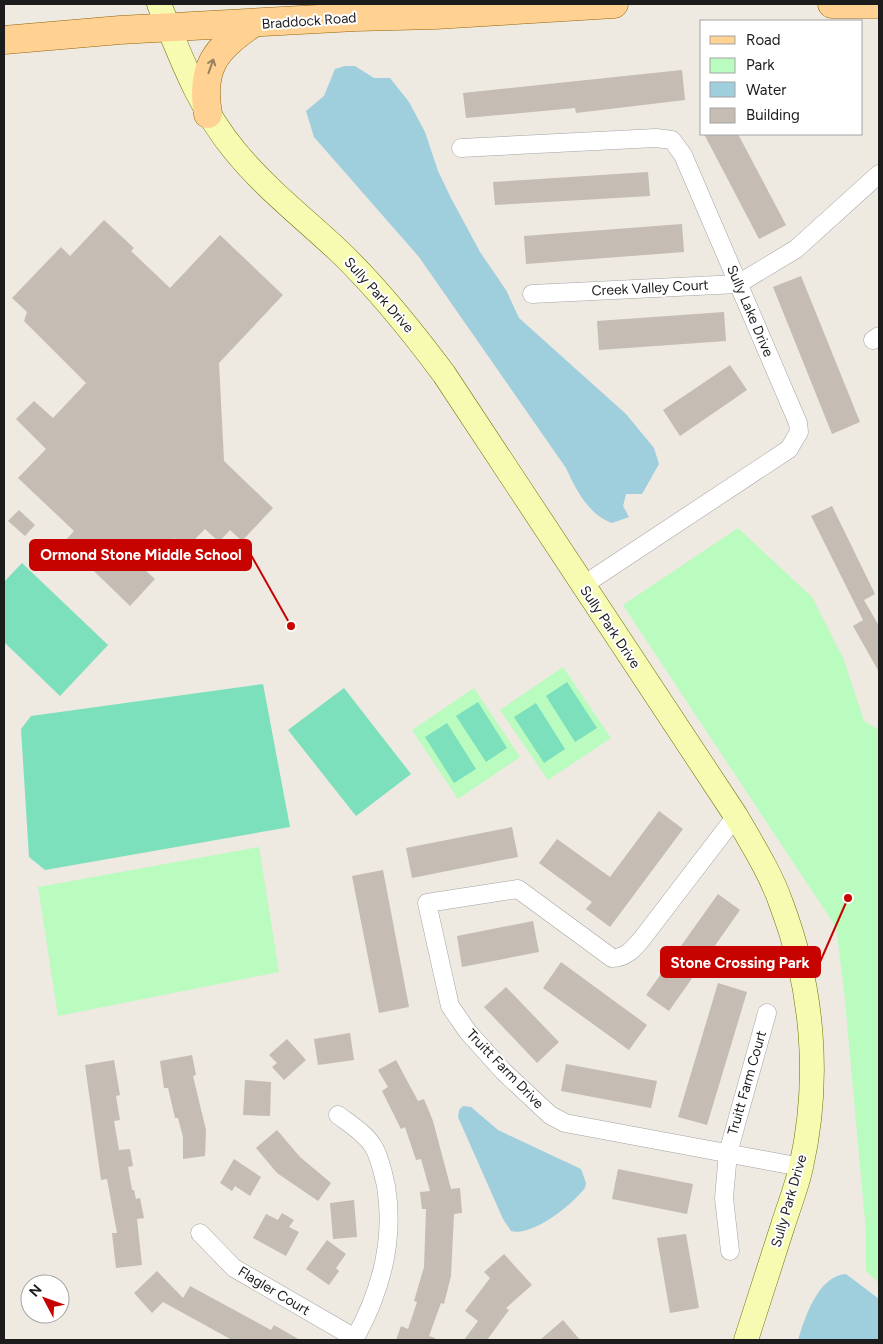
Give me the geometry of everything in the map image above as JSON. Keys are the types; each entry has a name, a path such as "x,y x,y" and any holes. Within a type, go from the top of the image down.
{"main road":[{"name":"Braddock Road","path":"4,40 164,16 252,24 614,4"},
{"path":"832,4 877,4"},
{"path":"208,114 206,90 211,63 224,44 252,24"}],"street":[{"name":"Sully Park Drive","path":"164,16 187,72 208,114 234,150 264,184 340,253 408,326 444,374 582,586 736,816 764,864 781,902 798,952 808,1004 813,1056 810,1109 801,1167 746,1340"},
{"name":"Sully Lake Drive","path":"461,148 656,138 672,140 683,155 798,423 799,432 789,449 582,586"},
{"name":"Creek Valley Court","path":"532,294 738,284 796,250 879,174"},
{"name":"Truitt Farm Drive","path":"736,816 641,940 630,952 620,958 612,958 518,888 427,903 450,1006 468,1032 504,1072 550,1115 565,1123 801,1167"},
{"name":"Truitt Farm Court","path":"730,1251 724,1198 728,1153 767,1012"},
{"path":"338,1115 368,1139 374,1147 384,1173 388,1203 388,1238 383,1273 372,1305 355,1339"},
{"name":"Flagler Court","path":"200,1233 234,1268 355,1339"}],"green space":[{"path":"738,528 812,597 844,660 864,721 879,730 879,1283 866,1271 866,1232 844,990 836,927 623,605"},
{"path":"22,563 108,645 60,696 4,642 4,582"},
{"path":"563,667 611,738 548,780 500,710"},
{"path":"567,682 597,728 575,742 546,696"},
{"path":"263,684 290,827 45,870 29,857 21,729 31,716"},
{"path":"344,688 411,774 356,816 288,730"},
{"path":"474,688 520,757 458,799 412,730"},
{"path":"478,702 507,748 486,762 456,716"},
{"path":"536,703 565,749 544,763 514,717"},
{"path":"447,723 476,769 454,783 425,737"},
{"path":"259,847 279,972 58,1016 38,887"}],"water":[{"path":"355,66 374,78 390,78 409,102 425,132 438,171 451,198 480,252 506,290 519,318 626,414 654,448 659,464 642,494 626,494 623,506 629,517 612,523 597,514 584,501 566,468 419,257 314,137 306,111 324,96 335,69"},
{"path":"463,1106 471,1107 498,1130 581,1169 586,1183 585,1188 571,1203 540,1225 520,1232 511,1231 503,1219 458,1117 459,1110"},
{"path":"846,1274 879,1299 879,1340 798,1340 809,1310 820,1290 836,1276"}],"building":[{"path":"682,70 685,100 576,113 575,108 466,118 463,93"},
{"path":"705,135 739,135 786,225 759,239"},
{"path":"648,172 650,196 495,205 493,182"},
{"path":"104,220 134,248 131,251 170,288 220,235 283,295 219,363 224,461 273,508 242,541 230,530 219,542 205,529 185,549 174,538 144,569 155,579 130,606 64,542 74,531 18,478 46,449 16,419 34,401 53,418 86,383 24,321 27,312 12,298 61,247 70,256"},
{"path":"682,224 684,252 526,264 524,236"},
{"path":"801,276 860,422 832,434 773,287"},
{"path":"724,312 726,341 599,350 597,321"},
{"path":"730,365 747,390 680,436 663,410"},
{"path":"832,506 875,594 864,600 879,626 879,672 853,626 863,620 811,516"},
{"path":"19,510 35,525 25,536 8,521"},
{"path":"659,811 683,829 610,927 586,909 592,902 539,863 557,839 610,877"},
{"path":"512,827 518,857 412,878 406,848"},
{"path":"383,870 409,1007 379,1013 352,876"},
{"path":"718,894 740,910 669,1011 646,995"},
{"path":"533,921 539,952 462,967 457,936"},
{"path":"561,962 647,1025 629,1050 543,988"},
{"path":"718,983 747,992 707,1125 678,1117"},
{"path":"506,987 559,1042 537,1063 484,1007"},
{"path":"350,1033 354,1060 318,1065 314,1039"},
{"path":"287,1039 306,1060 284,1080 272,1067 277,1063 269,1055"},
{"path":"192,1055 196,1075 193,1076 206,1130 205,1156 183,1159 183,1137 178,1118 175,1118 168,1088 164,1088 160,1061"},
{"path":"114,1060 120,1095 116,1096 120,1120 114,1121 119,1150 130,1149 133,1166 128,1167 132,1190 134,1190 136,1199 140,1198 144,1218 137,1219 142,1265 116,1268 112,1233 117,1233 107,1179 101,1180 85,1065"},
{"path":"396,1060 418,1101 424,1099 433,1121 451,1189 460,1188 462,1213 454,1214 451,1276 444,1304 441,1303 429,1336 435,1338 435,1340 396,1340 401,1326 408,1329 417,1302 414,1301 424,1267 426,1209 422,1209 420,1192 430,1191 421,1159 416,1160 405,1127 401,1129 382,1091 388,1087 378,1070"},
{"path":"566,1064 657,1081 651,1108 561,1091"},
{"path":"245,1080 271,1082 270,1116 243,1115"},
{"path":"277,1130 300,1157 331,1183 318,1201 277,1173 256,1148"},
{"path":"234,1159 261,1177 250,1196 235,1186 232,1191 220,1183"},
{"path":"618,1169 693,1184 687,1214 612,1199"},
{"path":"354,1200 357,1237 333,1239 330,1203"},
{"path":"282,1213 294,1220 289,1227 299,1232 286,1256 253,1238 266,1214 278,1220"},
{"path":"686,1234 699,1308 670,1313 657,1238"},
{"path":"327,1240 346,1254 336,1268 339,1271 329,1285 306,1269"},
{"path":"504,1254 532,1285 506,1308 509,1310 487,1340 464,1340 478,1321 465,1311 490,1278 484,1272"},
{"path":"157,1271 183,1298 190,1286 271,1330 274,1325 300,1340 232,1340 163,1302 152,1313 134,1293"},
{"path":"563,1320 580,1340 540,1340"}],"place":[{"name":"Ormond Stone Middle School","path":"291,626"},
{"name":"Stone Crossing Park","path":"848,898"}]}
